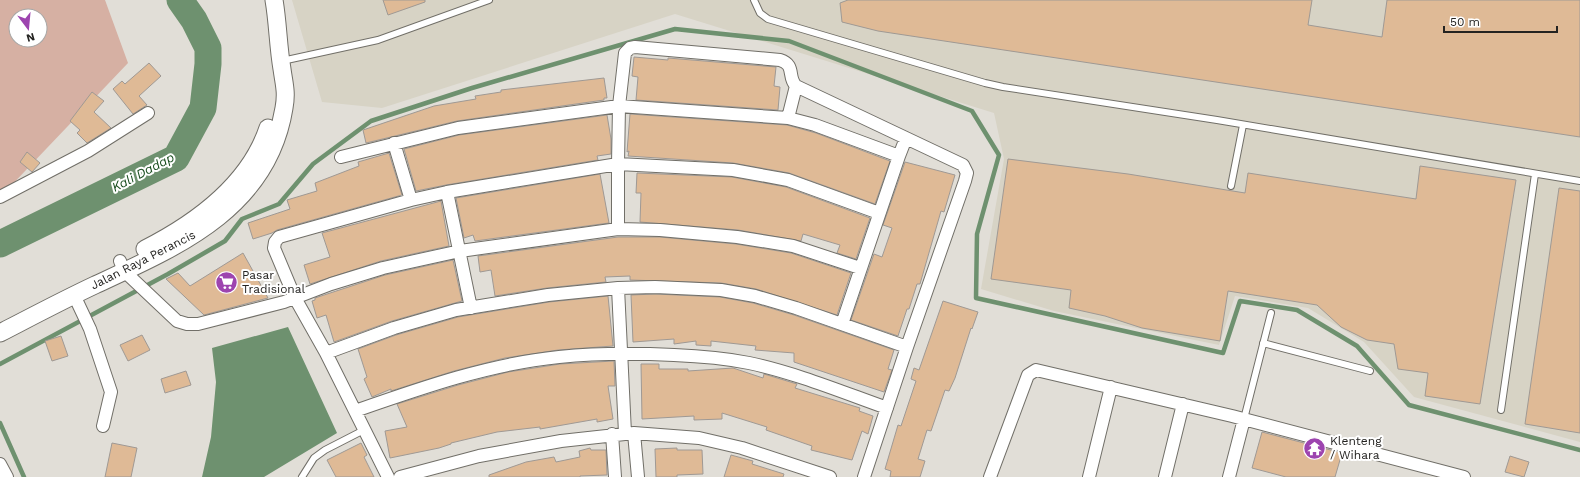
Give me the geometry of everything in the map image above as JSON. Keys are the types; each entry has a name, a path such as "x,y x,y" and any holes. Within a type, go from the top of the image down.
{"street":[{"name":"Jalan Raya Perancis","path":"0,333 74,295 191,224 238,181 255,156 265,136 274,110 282,65 274,0"},
{"path":"618,229 619,106 625,54 630,48 780,60 786,62 790,68 792,82 796,86 963,165 967,173 965,181 907,347 864,477"},
{"path":"788,118 796,86"},
{"path":"341,157 458,128 619,106 788,118 815,125 898,156"},
{"path":"0,197 88,151 148,113"},
{"path":"842,324 898,156 906,138"},
{"path":"394,143 411,200"},
{"path":"388,477 326,353 295,298 274,248 275,242 280,237 411,200 447,192 618,164 733,170 782,179 879,213"},
{"path":"447,192 471,308"},
{"path":"122,266 142,288 177,321 187,324 198,324 295,298 331,284 383,268 460,251 618,229 660,230 737,237 793,246 860,268"},
{"name":"Jalan Raya Perancis","path":"0,323 78,281 122,266"},
{"path":"326,353 394,328 471,308 548,295 618,288 688,288 755,296 907,347"},
{"path":"618,288 621,354 630,433 638,477"},
{"path":"74,295 90,329 111,392 103,426"},
{"path":"355,412 415,390 496,368 559,357 621,354 716,357 750,363 789,374 887,408"},
{"path":"990,477 1028,375 1030,372 1039,370 1244,419 1464,477"},
{"path":"1089,477 1111,387"},
{"path":"1165,477 1183,404"},
{"path":"1229,477 1244,419"},
{"path":"400,477 479,456 612,434 630,433 699,438 742,448 830,477"},
{"path":"612,434 615,477"},
{"path":"0,464 7,477"}],"lane":[{"path":"282,65 378,40 490,0"},
{"path":"754,0 760,13 768,18 985,84 1580,181"},
{"path":"1232,186 1243,125"},
{"path":"1501,410 1535,174"},
{"path":"1244,419 1271,313"},
{"path":"1263,343 1370,371"},
{"path":"302,477 314,458 364,430"}],"shaded area":[{"path":"0,0 105,0 128,63 6,191 0,194"},
{"path":"292,0 1580,0 1580,442 1414,397 1364,342 1308,308 1235,296 1219,345 1054,311 981,289 1004,159 994,113 675,14 382,108 322,102"},
{"path":"288,327 337,433 264,477 202,477 211,437 216,382 212,348"}],"building":[{"path":"383,0 425,0 425,2 388,15"},
{"path":"848,0 1312,0 1308,25 1382,37 1387,0 1580,0 1580,137 878,31 842,22 840,3"},
{"path":"634,57 668,60 668,58 776,67 774,86 780,87 778,110 636,100 638,77 632,76"},
{"path":"149,63 161,76 139,96 147,105 133,114 113,89 122,81 125,84"},
{"path":"604,78 607,98 604,98 604,100 457,121 366,143 363,130 434,106 476,99 475,96 501,92 501,90"},
{"path":"92,92 104,101 94,112 111,128 87,143 77,133 80,130 70,121"},
{"path":"630,114 787,125 816,133 890,161 875,204 789,173 733,163 628,156"},
{"path":"607,115 611,139 611,154 597,156 598,160 416,191 404,149 459,135"},
{"path":"27,152 40,163 32,172 20,162"},
{"path":"389,153 402,195 277,230 253,239 248,223 290,209 287,200 317,191 315,183 359,166 358,162"},
{"path":"1008,159 1128,174 1245,193 1248,173 1416,199 1420,166 1516,180 1480,404 1425,396 1428,373 1398,369 1394,344 1367,340 1341,327 1317,305 1228,291 1220,341 1142,328 1105,316 1069,308 1071,290 991,279"},
{"path":"905,162 955,175 944,212 941,211 920,284 917,284 898,336 851,320 874,254 882,257 892,228 883,225"},
{"path":"637,173 732,177 786,187 870,218 856,259 837,253 840,245 803,234 801,241 738,230 640,222 641,193 636,193"},
{"path":"600,174 609,223 475,241 473,235 464,238 456,198"},
{"path":"1559,188 1580,191 1580,433 1525,424"},
{"path":"441,201 449,246 381,261 310,284 304,265 330,257 322,233"},
{"path":"618,237 660,237 736,244 791,253 851,273 837,315 756,289 721,283 630,280 630,276 605,277 606,282 547,288 495,296 491,270 480,272 478,256"},
{"name":"Pasar Tradisional","path":"243,253 268,298 204,315 166,279 178,273 190,286"},
{"path":"453,260 462,301 392,321 334,342 326,315 317,318 312,301 315,300 315,298 385,275"},
{"path":"655,294 720,297 753,303 794,315 894,350 888,369 892,370 884,392 794,362 794,353 755,350 756,346 711,341 711,346 696,345 696,341 674,344 674,339 633,342 631,295"},
{"path":"608,296 613,346 558,350 505,358 454,371 391,391 391,389 372,397 364,379 367,377 358,349 396,335 458,317 549,302"},
{"path":"943,301 978,312 972,329 971,328 955,378 949,391 945,390 931,431 927,430 918,459 925,461 920,477 890,477 891,471 885,469 898,425 901,426 916,381 911,379 914,368 919,370"},
{"path":"142,335 150,350 128,361 120,345"},
{"path":"61,336 68,356 52,361 45,341"},
{"path":"614,361 615,386 608,386 613,419 597,422 597,419 540,429 540,427 497,432 451,443 439,448 390,458 385,431 407,427 397,404 458,385 508,372 560,364"},
{"path":"641,364 659,364 659,369 688,369 688,371 733,368 763,378 764,374 797,384 795,388 860,408 859,411 873,416 868,434 862,431 852,460 811,450 812,446 766,430 767,427 722,413 722,419 694,420 694,416 642,419"},
{"path":"186,371 191,385 165,393 161,379"},
{"path":"1262,432 1342,453 1335,477 1286,477 1252,468"},
{"path":"112,443 137,448 131,477 105,477"},
{"path":"361,443 367,455 364,457 374,477 336,477 327,460"},
{"path":"590,448 591,450 606,450 607,475 580,477 489,477 489,475 526,462 554,457 556,462 580,457 579,451"},
{"path":"677,448 677,450 702,450 703,474 677,475 677,477 656,477 655,449"},
{"path":"731,455 753,461 752,464 784,474 783,477 724,477"},
{"path":"1510,456 1529,462 1524,477 1505,472"}],"waterway":[{"name":"Kali Dadap","path":"0,244 176,158 203,108 208,64 208,48 194,20 180,0"},
{"path":"0,364 168,274 225,241 242,219 279,204 313,164 371,121 472,88 675,29 789,41 972,111 999,155 977,234 976,298 1223,353 1240,301 1297,310 1357,346 1409,405 1580,450"},
{"path":"0,423 24,477"}],"place":[{"name":"Pasar Tradisional","path":"227,282"},
{"name":"Klenteng / Wihara","path":"1315,448"}]}
